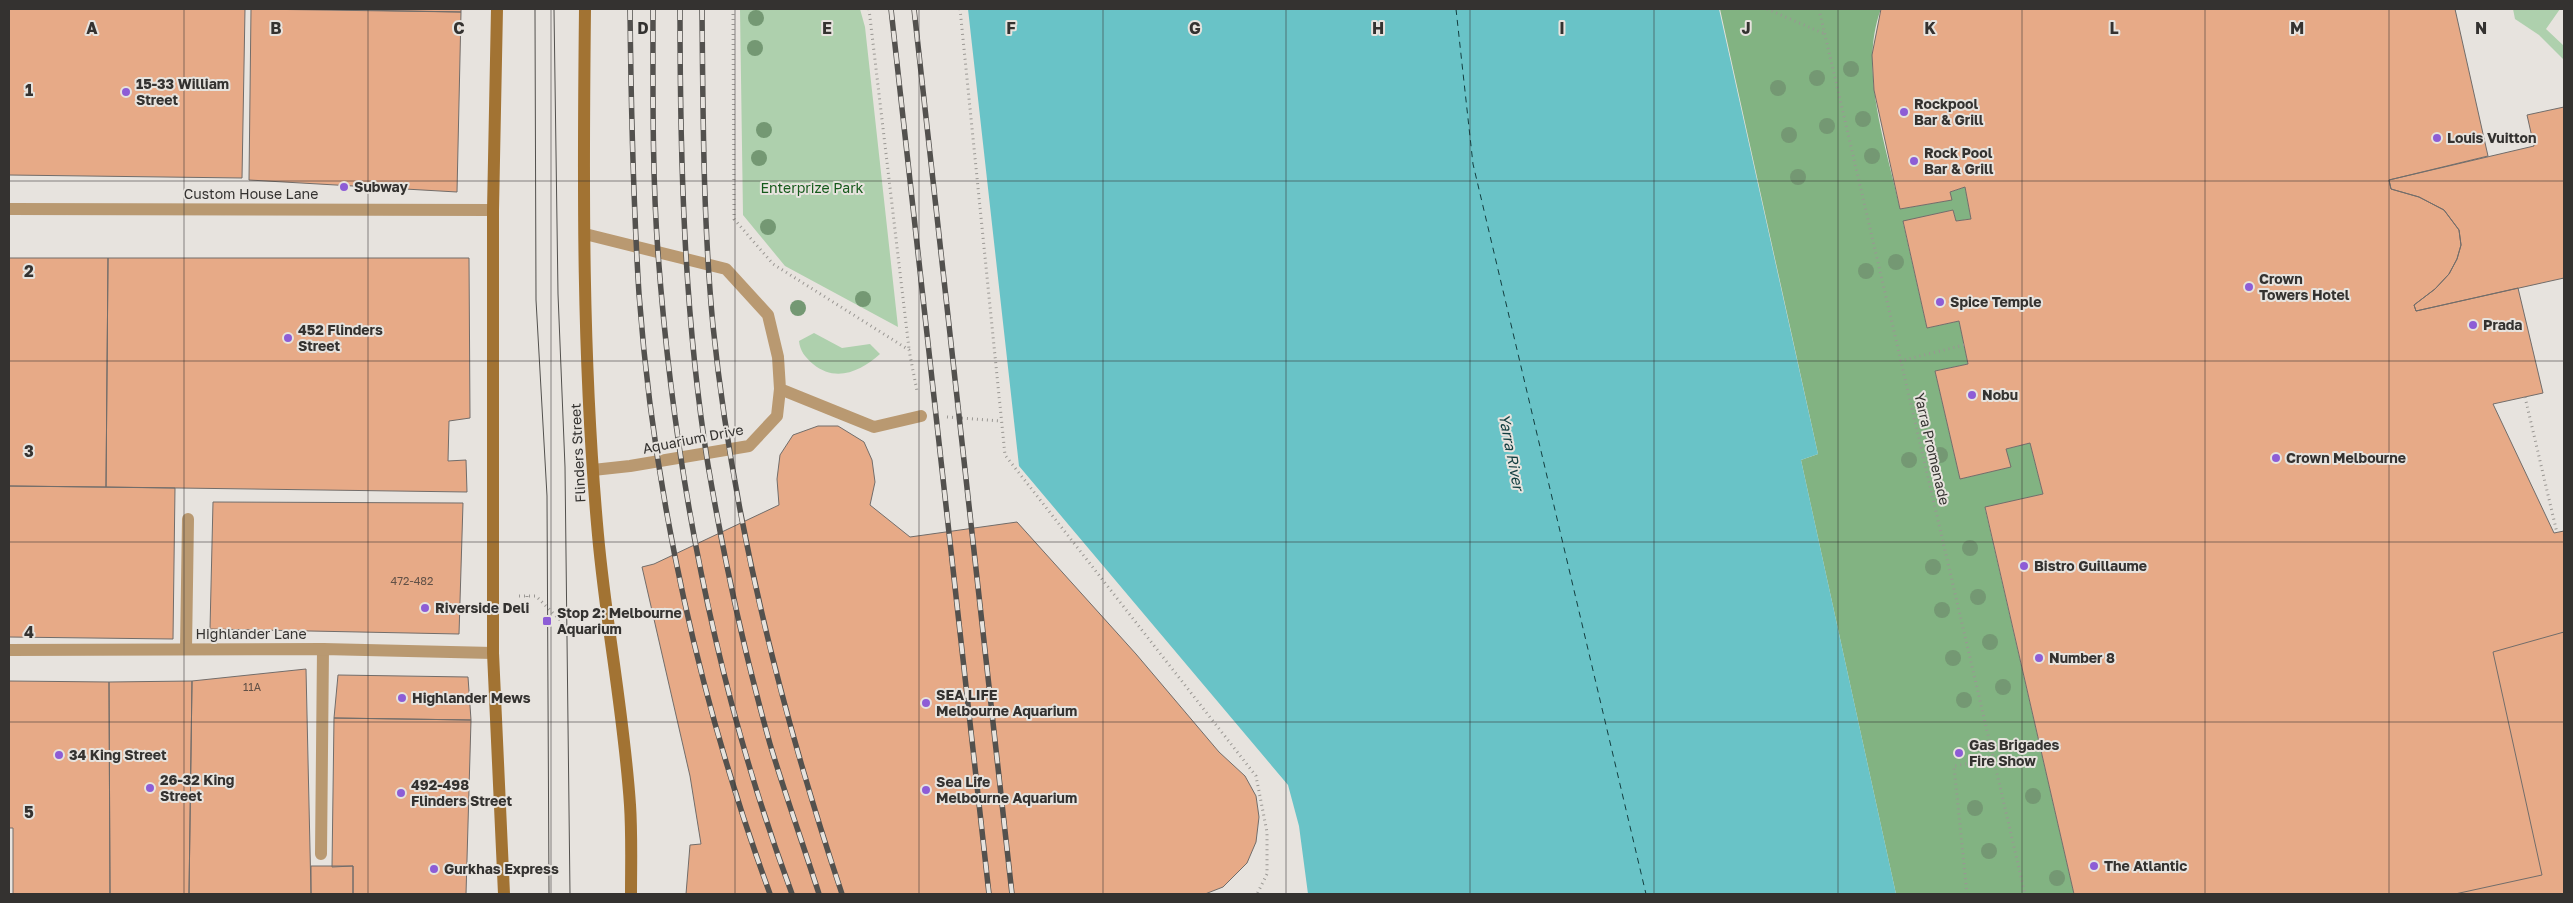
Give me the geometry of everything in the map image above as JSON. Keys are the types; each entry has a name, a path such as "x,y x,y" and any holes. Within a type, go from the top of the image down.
{"main road":[{"path":"498,9 493,210 493,653 504,894"},
{"name":"Flinders Street","path":"585,9 585,234 593,470 598,536 630,807 631,894"}],"street":[{"name":"Custom House Lane","path":"9,209 493,210"},
{"name":"Aquarium Drive","path":"585,234 726,270 768,314 778,357 780,389 777,416 749,446 630,466 593,470"},
{"path":"780,389 874,427 921,416"},
{"path":"186,649 188,519"},
{"name":"Highlander Lane","path":"9,650 322,649 493,653"},
{"path":"321,854 322,649"}],"path":[{"path":"733,9 734,219 773,264 909,350"},
{"path":"869,9 909,350 921,416 1001,420"},
{"path":"960,9 1005,455 1256,776 1267,832 1267,874 1257,894"},
{"path":"1767,9 1825,34"},
{"name":"Yarra Promenade","path":"1819,9 2025,894"},
{"path":"1900,361 1964,345"},
{"path":"2525,397 2556,533"},
{"path":"527,614 527,596 536,596 567,627 582,628 583,636"},
{"path":"1967,894 1954,766 1993,759"}],"green space":[{"name":"Enterprize Park","path":"740,9 860,9 865,27 898,327 785,266 743,215"},
{"path":"1720,9 1881,9 1875,32 1872,57 1873,83 1882,135 1900,209 1951,200 1950,192 1965,187 1971,219 1956,221 1953,210 1903,222 1927,328 1959,321 1968,364 1935,371 1960,479 2010,467 2006,449 2030,443 2043,494 1985,508 2074,894 1896,894 1801,460 1818,454"},
{"path":"2513,9 2560,9 2546,29 2564,46 2564,60 2539,35 2515,19"},
{"path":"814,333 842,348 870,344 880,354 857,370 839,374 830,373 813,364 800,348 799,341"}],"water":[{"name":"Yarra River","path":"968,9 1719,9 1818,454 1801,460 1896,894 1308,894 1299,826 1288,785 1019,466"}],"building":[{"name":"15-33 William Street","path":"9,9 245,9 242,178 9,175"},
{"path":"251,9 461,12 457,192 249,180"},
{"path":"306,9 461,9 461,12"},
{"name":"Crown Melbourne","path":"1881,9 2455,9 2488,156 2389,180 2391,189 2419,197 2444,210 2459,230 2461,245 2457,259 2449,274 2435,289 2414,305 2416,311 2518,288 2543,393 2493,404 2554,533 2564,531 2564,894 2074,894 1985,507 2043,494 2030,443 2006,449 2011,467 1960,479 1935,371 1968,364 1959,321 1927,328 1903,221 1953,210 1956,221 1971,219 1965,187 1950,192 1952,200 1900,209 1874,90 1872,55"},
{"path":"2564,107 2564,278 2416,311 2414,305 2435,289 2449,274 2457,259 2461,245 2459,230 2444,210 2419,197 2391,189 2389,180 2534,146 2527,115"},
{"path":"9,258 108,258 106,487 9,486"},
{"name":"452 Flinders Street","path":"108,258 469,258 470,418 449,421 448,461 466,460 467,492 106,487"},
{"name":"SEA LIFE Melbourne Aquarium","path":"818,426 838,426 864,442 872,460 875,482 870,505 910,537 1017,522 1136,654 1219,752 1245,776 1256,796 1259,817 1256,842 1247,863 1223,887 1205,894 686,894 690,845 701,844 690,776 642,567 654,564 779,505 777,479 780,455 793,435"},
{"path":"9,486 175,488 173,639 9,637"},
{"path":"213,502 463,503 459,634 210,629"},
{"path":"2564,632 2564,894 2455,894 2542,875 2493,652"},
{"path":"306,669 311,894 189,894 192,681"},
{"name":"Highlander Mews","path":"338,675 468,677 471,720 334,718"},
{"name":"34 King Street","path":"9,681 109,682 110,894 13,894 13,828 9,828"},
{"name":"26-32 King Street","path":"192,681 189,894 110,894 109,682"},
{"name":"492-498 Flinders Street","path":"334,718 471,720 466,894 353,894 353,866 332,867"},
{"path":"311,866 353,866 353,894 311,894"}],"ferry route":[{"path":"1456,9 1473,164 1646,894"}],"tram line":[{"path":"535,9 536,300 547,496 549,894"},
{"path":"554,9 558,294 565,467 570,894"}],"railway":[{"path":"630,9 635,223 639,294 646,371 656,447 684,599 702,674 722,748 770,894"},
{"path":"653,9 654,162 658,253 665,335 687,498 702,579 720,659 765,817 792,894"},
{"path":"680,9 685,238 694,352 708,465 735,605 752,675 770,744 819,894"},
{"path":"702,9 707,247 713,326 733,471 746,542 779,684 798,754 842,894"},
{"path":"891,9 989,894"},
{"path":"914,9 1012,894"}],"place":[{"name":"15-33 William Street","path":"126,92"},
{"name":"Rockpool Bar & Grill","path":"1904,112"},
{"name":"Louis Vuitton","path":"2437,138"},
{"name":"Rock Pool Bar & Grill","path":"1914,161"},
{"name":"Subway","path":"344,187"},
{"name":"Crown Towers Hotel","path":"2249,287"},
{"name":"Spice Temple","path":"1940,302"},
{"name":"Prada","path":"2473,325"},
{"name":"452 Flinders Street","path":"288,338"},
{"name":"Nobu","path":"1972,395"},
{"name":"Crown Melbourne","path":"2276,458"},
{"name":"Bistro Guillaume","path":"2024,566"},
{"name":"Riverside Deli","path":"425,608"},
{"name":"Stop 2: Melbourne Aquarium","path":"547,621"},
{"name":"Number 8","path":"2039,658"},
{"name":"Highlander Mews","path":"402,698"},
{"name":"SEA LIFE Melbourne Aquarium","path":"926,703"},
{"name":"Gas Brigades Fire Show","path":"1959,753"},
{"name":"34 King Street","path":"59,755"},
{"name":"26-32 King Street","path":"150,788"},
{"name":"Sea Life Melbourne Aquarium","path":"926,790"},
{"name":"492-498 Flinders Street","path":"401,793"},
{"name":"The Atlantic","path":"2094,866"},
{"name":"Gurkhas Express","path":"434,869"}]}
